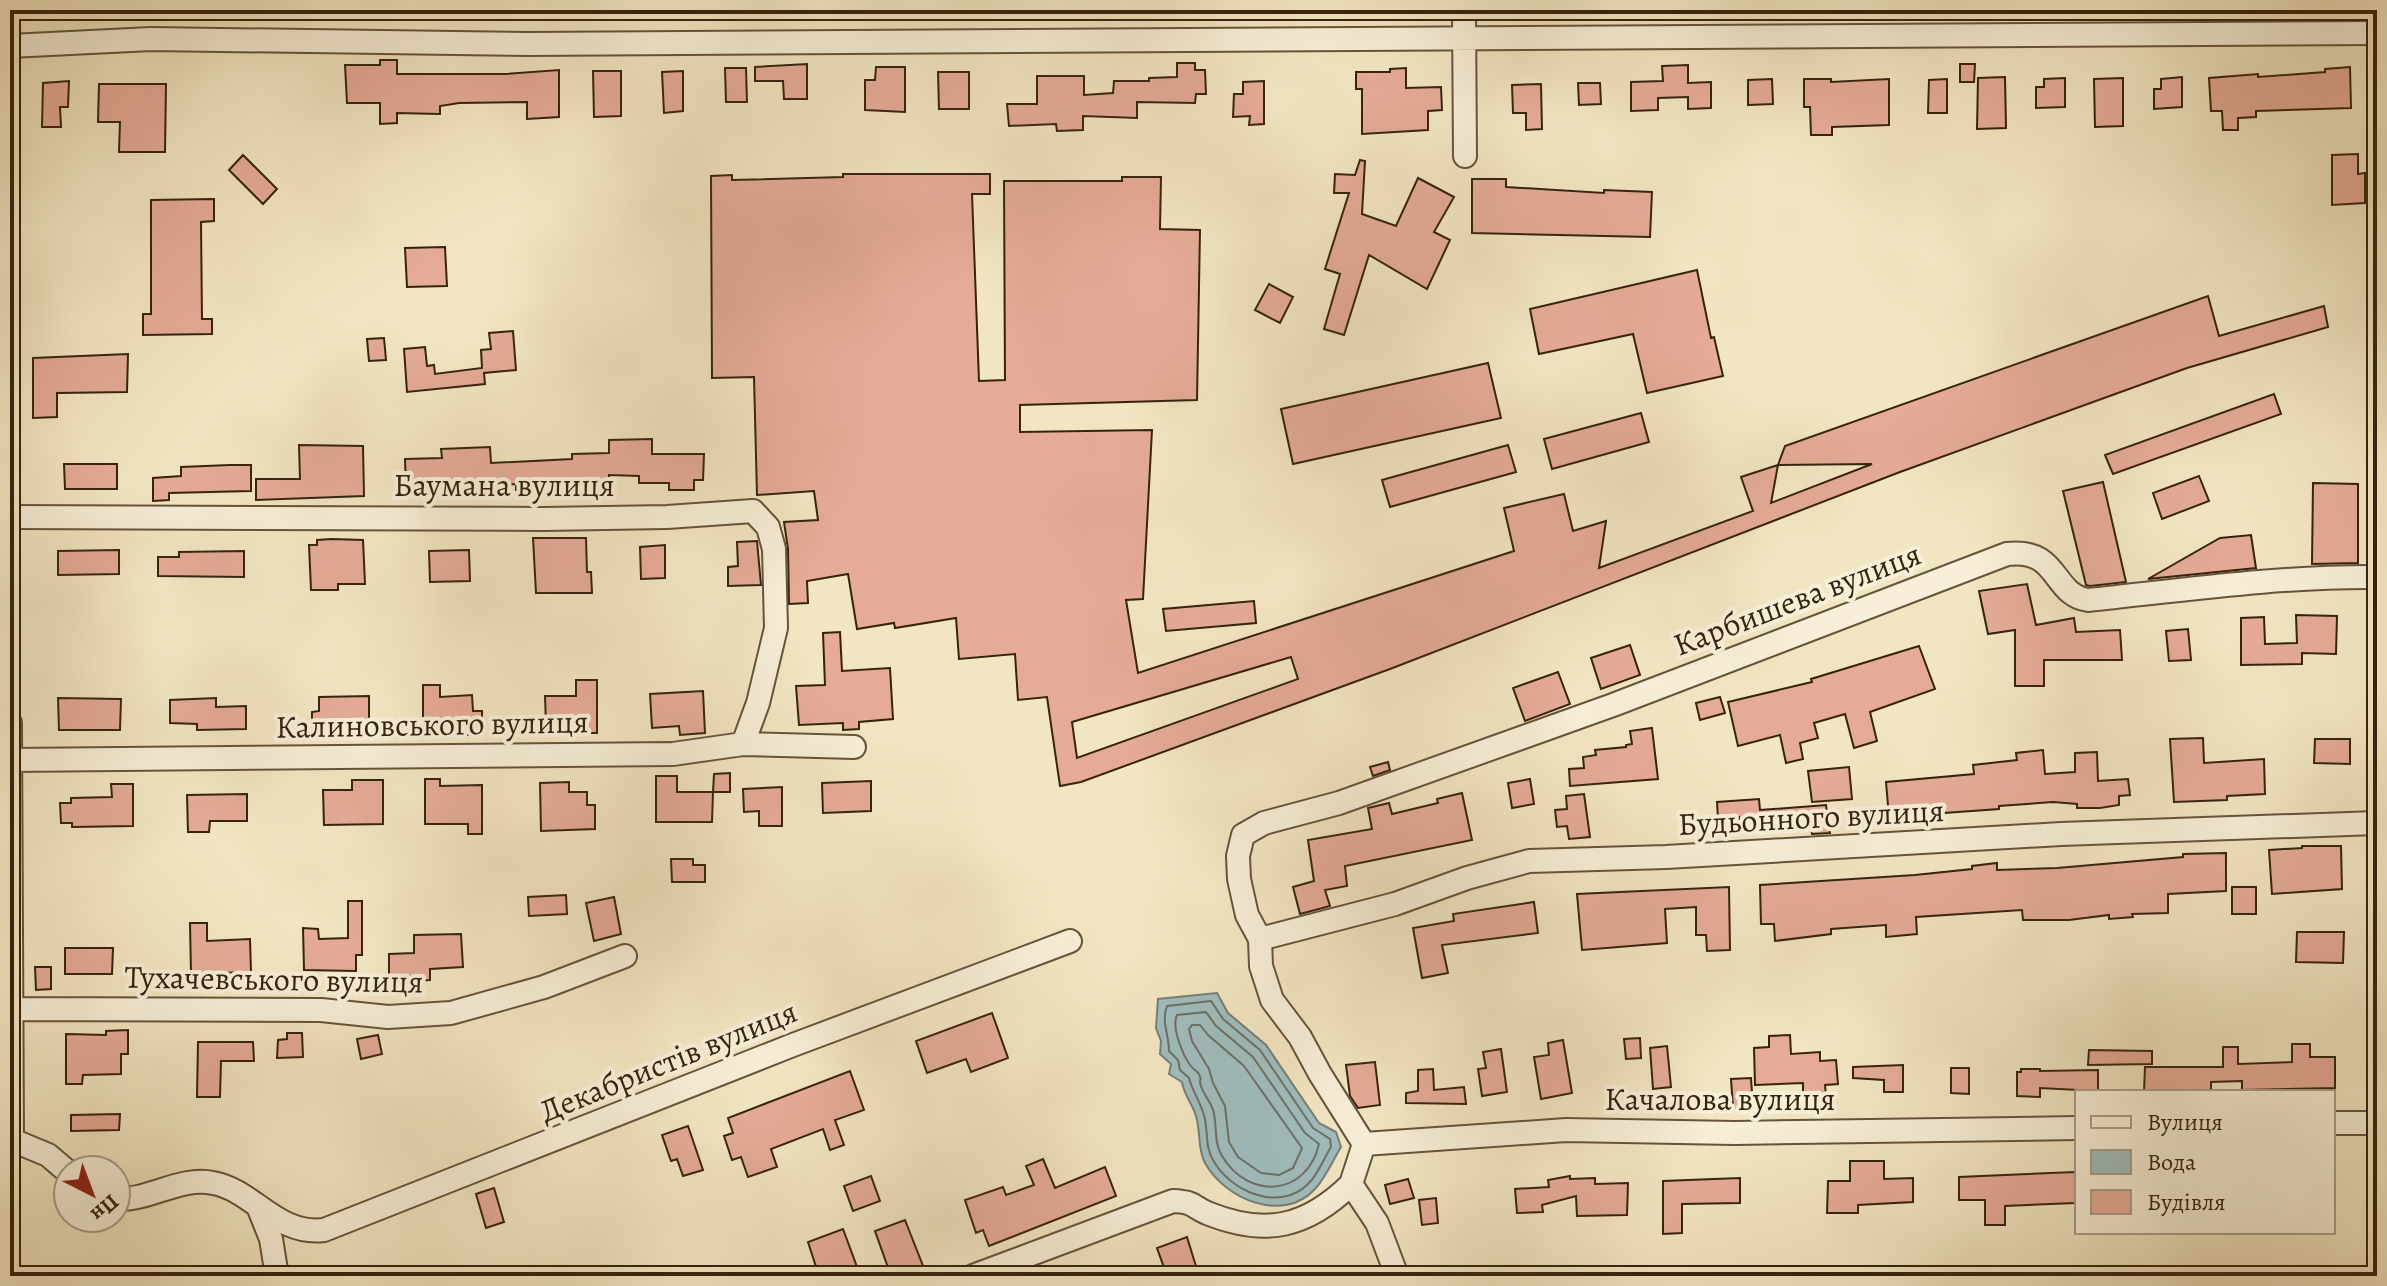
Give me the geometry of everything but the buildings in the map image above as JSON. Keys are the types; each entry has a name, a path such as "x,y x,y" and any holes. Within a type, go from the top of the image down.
{"street":[{"path":"1464,10 1465,156"},
{"path":"10,46 151,39 543,44 2377,33"},
{"name":"Баумана вулиця","path":"10,517 544,519 667,517 753,511 768,527 774,549 776,628 758,703 743,744"},
{"name":"Карбишева вулиця","path":"1260,939 1247,915 1239,879 1238,856 1243,835 1264,823 1339,803 1613,705 2007,554 2023,552 2039,559 2053,570 2069,592 2077,598 2088,600 2239,583 2377,577"},
{"path":"10,723 11,1141 52,1158"},
{"name":"Калиновського вулиця","path":"10,760 673,754 743,744 854,747"},
{"name":"Будьонного вулиця","path":"1260,939 1395,904 1467,878 1529,861 1666,857 2061,834 2377,823"},
{"path":"973,1276 1173,1201 1191,1201 1204,1212 1235,1222 1270,1226 1303,1220 1329,1205 1351,1184 1364,1144 1300,1037 1272,1000 1261,966 1260,939"},
{"name":"Декабристів вулиця","path":"132,1198 186,1184 211,1182 238,1192 259,1209 290,1225 313,1231 346,1223 793,1045 1070,941"},
{"name":"Тухачевського вулиця","path":"12,1009 321,1010 388,1017 451,1013 544,987 625,956"},
{"path":"2335,1123 2377,1123"},
{"name":"Качалова вулиця","path":"1364,1144 1566,1130 1735,1133 2075,1128"},
{"path":"1351,1184 1377,1223 1397,1276"},
{"path":"259,1209 271,1239 278,1276"},
{"path":"278,1276 289,1248 313,1231"}],"water":[{"path":"1217,993 1228,1013 1266,1045 1319,1123 1336,1132 1341,1147 1315,1189 1287,1205 1256,1203 1226,1187 1214,1176 1205,1163 1196,1116 1182,1082 1169,1074 1171,1064 1160,1054 1161,1041 1156,1028 1158,999"}]}
